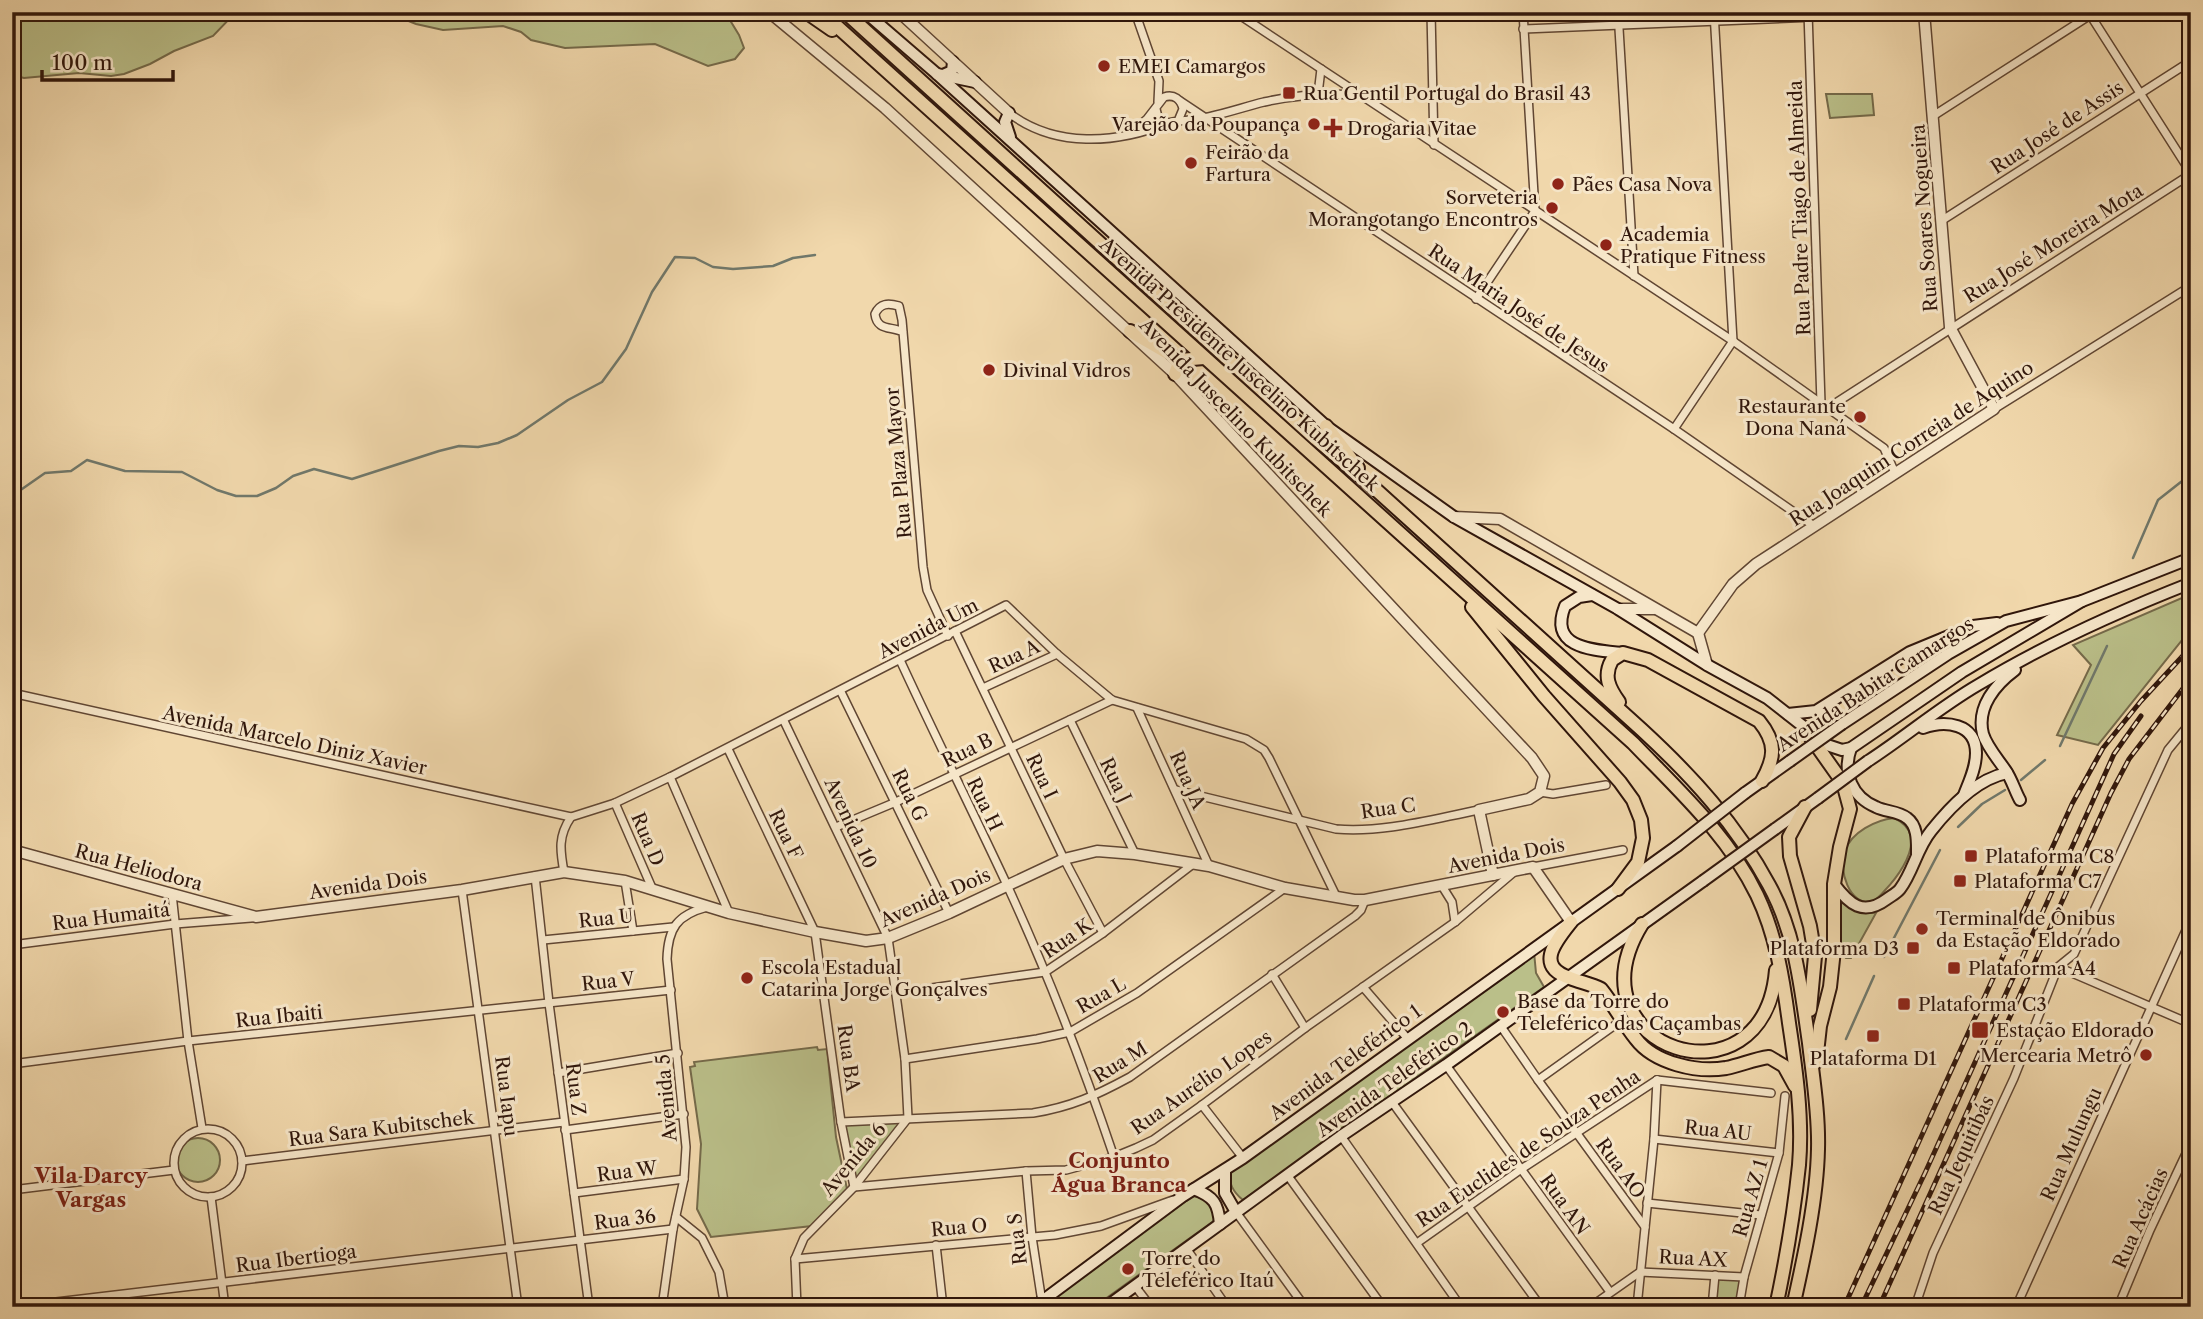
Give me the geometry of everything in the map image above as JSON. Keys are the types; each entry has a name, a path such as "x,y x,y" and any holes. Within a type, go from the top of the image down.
{"highway":[{"path":"806,12 861,48"},
{"name":"Avenida Presidente Juscelino Kubitschek","path":"821,12 1633,743 1705,817 1728,848 1756,893 1778,952"},
{"name":"Avenida Presidente Juscelino Kubitschek","path":"845,12 1642,730"},
{"path":"1130,331 1180,360 1204,358"},
{"path":"1175,374 1180,360"},
{"path":"1326,426 1373,487"},
{"path":"1449,578 1544,696 1633,800 1641,820 1643,838 1638,862 1618,889"},
{"path":"1762,781 1772,763 1773,751 1768,732 1759,721 1648,660 1623,653 1612,660 1608,668 1608,684 1618,701 1642,730 1684,768 1719,807 1770,886 1787,926 1799,965 1814,1087 1818,1159 1804,1256 1793,1307"},
{"path":"1807,732 1843,783 1849,798 1849,820 1840,847 1834,884 1835,950 1830,987 1819,1027 1814,1087"},
{"path":"1805,807 1789,837 1790,856 1810,926 1815,956 1808,1035"},
{"path":"1571,922 1553,944 1550,958 1558,972 1567,978 1601,989 1637,1042 1665,1061 1700,1069 1723,1069 1769,1057 1784,1066 1798,1090"},
{"path":"1642,924 1630,944 1624,971 1627,997 1633,1014 1648,1033 1666,1045 1685,1051 1709,1052 1727,1047 1756,1026 1768,1010 1775,986 1778,952"},
{"path":"1776,1307 1787,1253 1799,1163 1798,1090 1778,952"}],"main road":[{"name":"Avenida Presidente Juscelino Kubitschek","path":"865,12 940,75 1326,426 1454,517 1618,609 1707,665 1756,692 1788,714 1807,732 1834,748 1851,748"},
{"path":"940,75 952,71 953,62"},
{"path":"940,75 975,82"},
{"path":"1009,113 1006,127 1015,145"},
{"name":"Avenida Babita Camargos","path":"1676,846 1842,724 1948,654 2006,621 2082,601 2191,558"},
{"path":"1805,807 1975,686 2093,623 2191,583"},
{"path":"1592,595 1571,600 1565,606 1561,625 1564,634 1577,646 1623,653"},
{"path":"1917,854 1915,829 1908,818 1867,802 1852,785 1847,760 1851,748 1962,672 2082,601"},
{"path":"1788,714 1816,711 1910,652 1973,626 2006,621"},
{"path":"2020,800 1983,734 1981,719 1987,699 2005,677 2042,649"},
{"path":"1913,731 1935,723 1952,723 1965,729 1971,736 1976,751 1973,771 1964,795"},
{"path":"1834,884 1851,903 1872,908 1900,889 1930,832 1964,795 1990,777 2007,773"},
{"name":"Avenida Teleférico 2","path":"1106,1307 1341,1136 1446,1065 1805,807"},
{"name":"Avenida Teleférico 1","path":"1038,1305 1183,1196 1243,1158 1676,846"},
{"path":"1224,1170 1225,1193 1236,1212"},
{"path":"1194,1189 1207,1194 1218,1207 1220,1224"}],"street":[{"name":"Avenida Juscelino Kubitschek","path":"769,12 885,108 1175,374 1532,758 1544,776 1540,792"},
{"path":"899,12 1009,113 1022,123 1051,135 1081,140 1107,139 1284,98 1318,94 1359,95"},
{"path":"1135,12 1159,81 1180,101 1183,114 1178,121"},
{"path":"1235,12 1733,341 1884,448 1895,473"},
{"path":"1431,12 1434,145"},
{"path":"1476,299 1535,211 1523,12"},
{"path":"1618,12 1634,276"},
{"path":"1523,29 1619,26 1714,16 1864,15 1870,12"},
{"name":"Rua Soares Nogueira","path":"1924,12 1950,327 1994,410"},
{"path":"1933,116 2091,13 2191,174"},
{"name":"Rua Padre Tiago de Almeida","path":"1808,14 1821,403"},
{"path":"1674,429 1733,341 1714,16"},
{"name":"Rua José de Assis","path":"1941,221 2191,61"},
{"path":"1318,94 1321,69"},
{"path":"1159,81 1157,106 1161,120 1168,123"},
{"path":"1126,136 1164,97 1172,96"},
{"name":"Rua Maria José de Jesus","path":"1180,101 1674,429 1814,526"},
{"name":"Rua José Moreira Mota","path":"1828,408 2191,174"},
{"name":"Rua Joaquim Correia de Aquino","path":"1698,633 1743,574 1895,473 2191,286"},
{"name":"Rua Plaza Mayor","path":"902,332 880,326 875,314 881,306 888,303 899,306 902,332 923,568 928,590 951,634"},
{"path":"1454,517 1500,519 1698,633 1707,665"},
{"name":"Avenida Um","path":"571,817 615,803 728,749 1006,606 1112,700 1247,739 1264,750 1337,898"},
{"path":"1618,609 1654,610"},
{"name":"Rua I","path":"951,634 983,688 1064,859 1103,933"},
{"name":"Rua A","path":"983,688 1057,654"},
{"name":"Rua H","path":"900,660 952,774 1007,884 1045,972 1070,1032 1114,1157"},
{"name":"Rua G","path":"841,692 949,913"},
{"name":"Avenida Marcelo Diniz Xavier","path":"12,693 571,817"},
{"name":"Rua B","path":"836,827 896,802 1112,700"},
{"name":"Rua JA","path":"1137,708 1209,866"},
{"name":"Avenida 10","path":"784,720 888,939"},
{"name":"Rua J","path":"1070,720 1135,854"},
{"name":"Rua Jequitibás","path":"1915,1307 1933,1253 2014,1078 2058,967 2074,954 2168,750 2191,722"},
{"name":"Rua F","path":"728,749 815,932"},
{"path":"670,777 729,913"},
{"name":"Rua C","path":"1176,790 1336,830 1357,831 1378,830 1479,810 1529,799 1540,792 1553,794 1606,785"},
{"name":"Rua D","path":"615,803 652,888"},
{"path":"1479,810 1493,875"},
{"path":"564,872 561,835 571,817"},
{"name":"Rua Heliodora","path":"12,850 256,917"},
{"name":"Avenida Dois","path":"256,917 462,890 564,872 625,881 729,913 866,941 888,939 1064,859 1097,852 1135,854 1209,866 1285,888 1337,898 1365,900 1623,850"},
{"name":"Rua K","path":"896,993 1045,972 1103,933 1193,864"},
{"path":"1533,867 1571,922"},
{"name":"Rua Aurélio Lopes","path":"854,1186 1066,1170 1114,1157 1153,1140 1455,922 1515,871"},
{"name":"Rua Z","path":"535,876 589,1307"},
{"path":"625,881 633,931"},
{"path":"1442,886 1452,902 1455,922"},
{"name":"Rua L","path":"905,1059 1070,1032 1136,993 1285,888"},
{"name":"Rua Iapu","path":"462,890 518,1307"},
{"path":"172,894 188,1041 202,1128"},
{"name":"Rua M","path":"841,1122 1033,1113 1064,1108 1094,1097 1130,1077 1355,916 1365,900"},
{"path":"673,927 685,916 708,907"},
{"name":"Rua Humaitá","path":"12,945 175,924 256,917"},
{"name":"Rua Mulungu","path":"2017,1307 2191,919"},
{"name":"Rua U","path":"543,940 673,927"},
{"name":"Avenida 5","path":"662,1307 673,1229 684,1180 687,1147 668,950 673,927"},
{"name":"Rua BA","path":"815,932 841,1122 854,1186"},
{"name":"Avenida 6","path":"795,1259 804,1238 854,1186 908,1118 905,1059 888,939"},
{"path":"2058,967 2191,1024"},
{"path":"1272,974 1305,1028"},
{"path":"1363,988 1407,1038"},
{"name":"Rua V","path":"549,1003 671,990"},
{"name":"Rua Ibaiti","path":"12,1064 188,1041 549,1003"},
{"name":"Rua AO","path":"1500,1025 1645,1227"},
{"path":"1538,1080 1615,1025"},
{"path":"558,1073 678,1053"},
{"name":"Rua AN","path":"1446,1065 1610,1292"},
{"path":"1637,1307 1654,1139 1657,1080 1771,1093"},
{"name":"Rua Euclides de Souza Penha","path":"1417,1243 1575,1132 1657,1080"},
{"name":"Rua AZ 1","path":"1739,1307 1744,1277 1779,1153 1785,1096"},
{"path":"1392,1102 1541,1307"},
{"path":"1202,1105 1243,1158"},
{"name":"Rua Sara Kubitschek","path":"242,1161 495,1130 684,1114"},
{"path":"202,1128 225,1132 240,1150 242,1161 237,1181 230,1189 211,1197 201,1196 184,1187 174,1170 176,1148 192,1132 202,1128"},
{"path":"1341,1136 1417,1243 1457,1305"},
{"name":"Rua AU","path":"1654,1139 1779,1153"},
{"name":"Rua Acácias","path":"2119,1307 2150,1230 2191,1143"},
{"path":"12,1190 174,1170"},
{"name":"Rua S","path":"1026,1171 1038,1305"},
{"path":"1288,1176 1383,1307"},
{"name":"Rua W","path":"574,1193 684,1180"},
{"name":"Rua O","path":"795,1259 1079,1231 1183,1196"},
{"path":"211,1197 225,1307"},
{"path":"1647,1203 1762,1215"},
{"path":"1236,1212 1305,1307"},
{"path":"676,1217 702,1238 719,1272 725,1307"},
{"path":"1124,1218 1132,1219 1143,1226"},
{"name":"Rua 36","path":"581,1240 673,1229"},
{"name":"Rua Ibertioga","path":"14,1307 581,1240"},
{"path":"936,1245 943,1307"},
{"path":"1186,1248 1227,1307"},
{"path":"795,1259 797,1307"},
{"path":"1590,1307 1640,1272"},
{"name":"Rua AX","path":"1640,1272 1744,1277"},
{"path":"1712,1307 1715,1275"},
{"path":"1135,1286 1151,1307"},
{"path":"1001,1307 1038,1305"}],"green space":[{"path":"12,12 236,12 213,36 124,74 111,76 79,73 24,78 12,75"},
{"path":"386,12 725,12 744,48 735,59 708,66 655,44 565,48 531,40 521,32 503,26 443,30 416,24"},
{"path":"1826,94 1872,94 1874,115 1830,118"},
{"path":"2191,594 2191,629 2098,745 2057,735 2091,665 2073,645"},
{"path":"1894,818 1906,826 1911,836 1911,848 1890,885 1872,903 1864,902 1851,892 1847,885 1843,868 1845,851 1853,838 1865,828"},
{"path":"1839,899 1860,912 1876,913 1851,958 1846,958 1841,953"},
{"path":"1534,952 1536,973 1544,987 1243,1200 1237,1194 1230,1183 1230,1170"},
{"path":"817,1047 818,1050 827,1049 836,1137 847,1189 812,1226 711,1237 697,1209 701,1144 690,1067 695,1066 694,1062"},
{"path":"908,1118 854,1187 841,1122"},
{"path":"198,1138 214,1144 220,1160 214,1176 198,1182 182,1176 176,1160 182,1144"},
{"path":"1193,1196 1209,1204 1215,1220 1094,1307 1039,1307"},
{"path":"1715,1276 1744,1277 1738,1307 1713,1307"}],"waterway":[{"path":"12,496 45,473 71,471 87,460 125,471 182,472 217,490 236,496 257,496 276,488 293,476 314,469 352,479 459,446 478,447 498,443 517,435 568,400 602,382 626,349 652,292 675,257 695,258 713,267 733,269 773,266 793,258 815,255"},
{"path":"2133,558 2158,500 2191,474"},
{"path":"2060,746 2107,646"},
{"path":"2021,780 2045,760"},
{"path":"1958,827 1982,804 2005,790"},
{"path":"1884,957 1940,850"},
{"path":"1846,1039 1874,976"}],"railway":[{"path":"1844,1307 2072,804 2103,748 2141,701 2191,647"},
{"path":"1879,1307 2111,793 2129,759 2191,678"},
{"path":"1861,1307 1925,1173 2114,754 2141,716"}],"place":[{"name":"EMEI Camargos","path":"1104,66"},
{"name":"Rua Gentil Portugal do Brasil 43","path":"1289,93"},
{"name":"Varejão da Poupança","path":"1314,124"},
{"name":"Drogaria Vitae","path":"1333,128"},
{"name":"Feirão da Fartura","path":"1191,163"},
{"name":"Pães Casa Nova","path":"1558,184"},
{"name":"Sorveteria Morangotango Encontros","path":"1552,208"},
{"name":"Academia Pratique Fitness","path":"1606,245"},
{"name":"Divinal Vidros","path":"989,370"},
{"name":"Restaurante Dona Naná","path":"1860,417"},
{"name":"Plataforma C8","path":"1971,856"},
{"name":"Plataforma C7","path":"1960,881"},
{"name":"Terminal de Ônibus da Estação Eldorado","path":"1922,929"},
{"name":"Plataforma D3","path":"1913,948"},
{"name":"Plataforma A4","path":"1954,968"},
{"name":"Escola Estadual Catarina Jorge Gonçalves","path":"747,978"},
{"name":"Plataforma C3","path":"1904,1004"},
{"name":"Base da Torre do Teleférico das Caçambas","path":"1503,1012"},
{"name":"Estação Eldorado","path":"1980,1030"},
{"name":"Plataforma D1","path":"1873,1036"},
{"name":"Mercearia Metrô","path":"2146,1055"},
{"name":"Torre do Teleférico Itaú","path":"1128,1269"}],"district":[{"name":"Conjunto Água Branca","path":"1119,1173"},
{"name":"Vila Darcy Vargas","path":"91,1188"}]}
